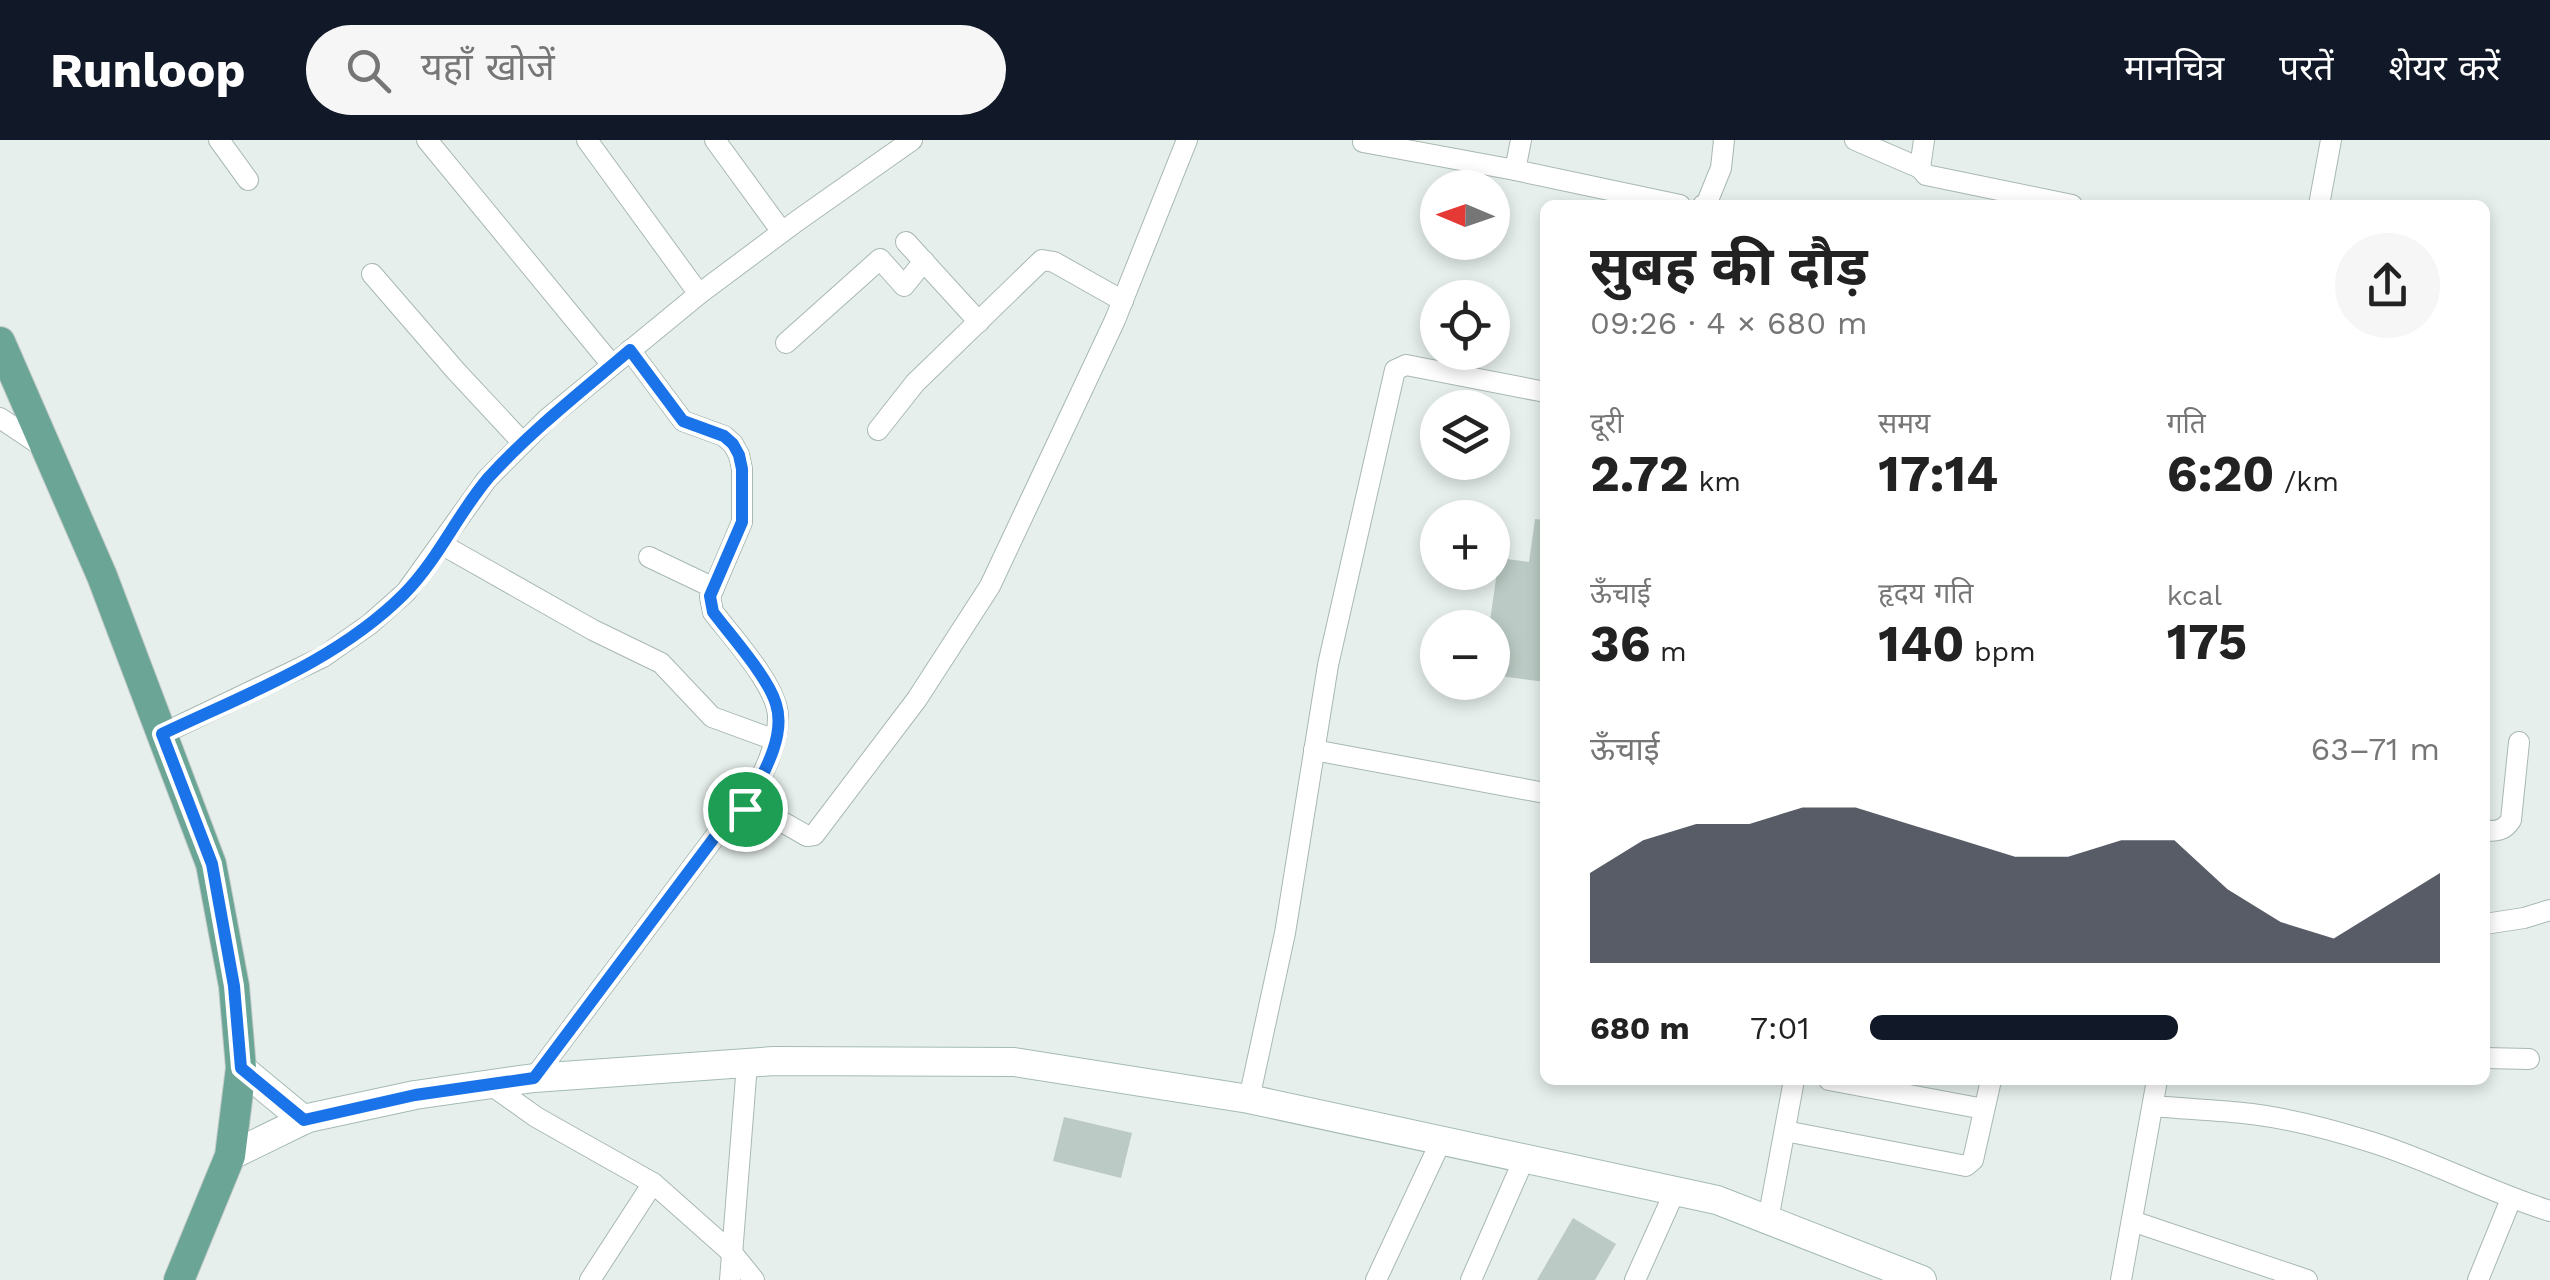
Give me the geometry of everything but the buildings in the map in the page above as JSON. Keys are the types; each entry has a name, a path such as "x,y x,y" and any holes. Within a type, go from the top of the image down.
{"main road":[{"path":"0,342 102,576 212,864 234,986 241,1068 230,1156 179,1280"},
{"path":"230,1156 304,1120 415,1095 534,1078 774,1061 1014,1062 1248,1099 1717,1200 1922,1280"},
{"path":"241,1068 304,1120"}],"street":[{"path":"218,140 248,180"},
{"path":"427,140 612,366"},
{"path":"587,140 699,294"},
{"path":"715,140 782,232"},
{"path":"162,734 324,657 370,624 406,592 487,479 547,419 882,148 912,140"},
{"path":"534,1078 732,814 757,810 807,836 814,835 917,698 990,586 1122,300 1187,140"},
{"path":"1516,170 1521,140"},
{"path":"1708,200 1721,168 1724,140"},
{"path":"1855,140 1920,168 1926,175 2048,200"},
{"path":"1920,168 1924,140"},
{"path":"2320,200 2331,140"},
{"path":"1363,142 1657,200"},
{"path":"906,242 979,322"},
{"path":"786,343 880,259 904,286 924,261"},
{"path":"878,430 914,383 1042,260 1054,262 1122,300"},
{"path":"372,274 523,443"},
{"path":"630,350 683,421 724,436 739,455 742,522 710,596 713,612 769,688 778,717 768,763 745,809"},
{"path":"1248,1099 1285,932 1328,665 1395,370 1406,364 1540,391"},
{"path":"0,418 48,450"},
{"path":"442,544 661,663 712,717 775,740"},
{"path":"649,557 714,588"},
{"path":"2490,832 2499,832 2511,820 2519,742"},
{"path":"1314,750 1540,792"},
{"path":"2490,923 2550,910"},
{"path":"2490,1058 2530,1060"},
{"path":"730,1280 748,1064"},
{"path":"492,1085 536,1117 653,1183 733,1254 754,1280"},
{"path":"1768,1220 1793,1085"},
{"path":"1856,1085 1984,1109"},
{"path":"1785,1131 1966,1166 1973,1160 1990,1085"},
{"path":"2120,1280 2156,1085"},
{"path":"2152,1106 2254,1114 2306,1124 2373,1143 2550,1211"},
{"path":"1376,1280 1440,1141"},
{"path":"1470,1280 1524,1159"},
{"path":"590,1280 653,1183"},
{"path":"1635,1280 1676,1191"},
{"path":"2478,1280 2511,1199"},
{"path":"2132,1221 2307,1280"}],"route":[{"path":"630,350 683,421 724,436 739,455 742,522 710,596 710,605 769,688 778,717 768,763 745,809 732,814 534,1078 415,1095 304,1120 241,1068 234,986 212,864 162,734 324,657 370,624 406,592 487,479 547,419 630,350"}]}
